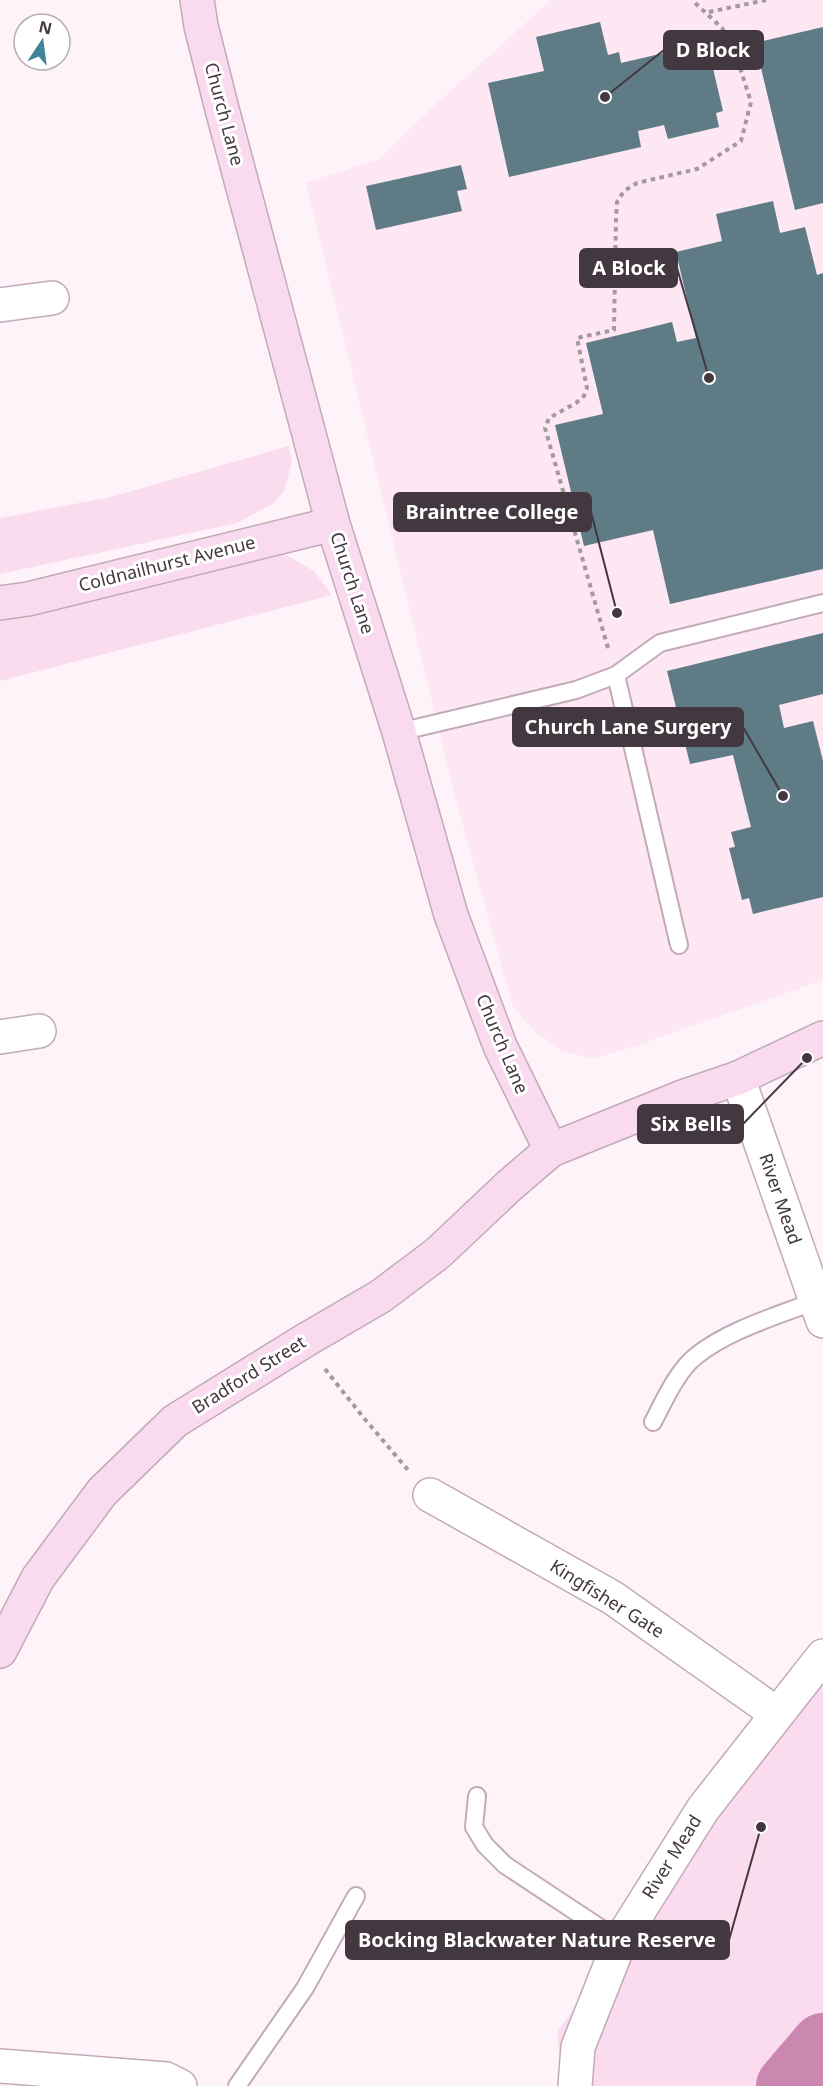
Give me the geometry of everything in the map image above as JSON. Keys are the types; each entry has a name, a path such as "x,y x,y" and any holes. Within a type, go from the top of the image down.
{"main road":[{"name":"Church Lane","path":"197,0 206,47 333,524 399,732 451,915 500,1046 551,1150"},
{"name":"Coldnailhurst Avenue","path":"0,603 28,599 333,524"},
{"name":"Bradford Street","path":"0,1651 38,1578 102,1492 175,1421 381,1296 438,1253 551,1150 685,1096 738,1078 823,1038"}],"street":[{"path":"0,305 52,298"},
{"path":"0,1037 39,1031"},
{"name":"River Mead","path":"738,1078 819,1311"},
{"name":"Kingfisher Gate","path":"430,1495 613,1598 777,1714"},
{"name":"River Mead","path":"575,2086 578,2047 620,1941 703,1809 823,1656"},
{"path":"0,2066 166,2079 180,2086"}],"lane":[{"path":"399,732 576,690 616,675 660,643 823,603"},
{"path":"616,675 679,945"},
{"path":"653,1422 671,1387 695,1357 726,1337 819,1311"},
{"path":"477,1796 474,1827 485,1845 505,1865 620,1941"},
{"path":"237,2086 305,1988 356,1896"}],"path":[{"path":"616,675 545,428 549,418 576,403 584,396 587,388 577,338 614,330 617,202 624,191 636,183 697,169 741,141 751,102 734,46 722,28 692,0"},
{"path":"708,13 766,0"},
{"path":"304,1341 363,1418 430,1495"}],"shaded area":[{"path":"551,0 823,0 823,980 594,1059 562,1051 537,1034 513,1007 456,801 306,183 379,159"},
{"path":"289,446 292,463 284,491 274,503 237,523 0,574 0,518 111,497"},
{"path":"270,550 288,556 314,571 332,595 0,681 0,621 130,590"},
{"path":"823,1650 823,2086 563,2086 557,2033 800,1676"}],"building":[{"path":"600,22 608,55 619,52 621,63 707,43 723,111 716,113 719,127 668,139 664,125 638,131 641,147 509,177 488,83 544,71 536,37"},
{"path":"823,27 823,203 795,210 755,43"},
{"path":"461,165 467,189 457,191 462,211 376,230 366,186"},
{"path":"773,201 780,233 805,227 817,275 823,273 823,569 670,604 653,530 584,546 555,425 603,414 586,343 672,322 677,342 696,338 676,252 722,241 716,214"},
{"path":"823,633 823,694 779,705 784,728 813,721 823,761 823,897 753,914 749,898 742,900 729,848 735,847 731,832 751,827 733,755 690,764 667,671"}],"waterway":[{"path":"788,2086 823,2045"}],"place":[{"name":"D Block","path":"605,97"},
{"name":"A Block","path":"709,378"},
{"name":"Braintree College","path":"617,613"},
{"name":"Church Lane Surgery","path":"783,796"},
{"name":"Six Bells","path":"807,1058"},
{"name":"Bocking Blackwater Nature Reserve","path":"761,1827"}]}
